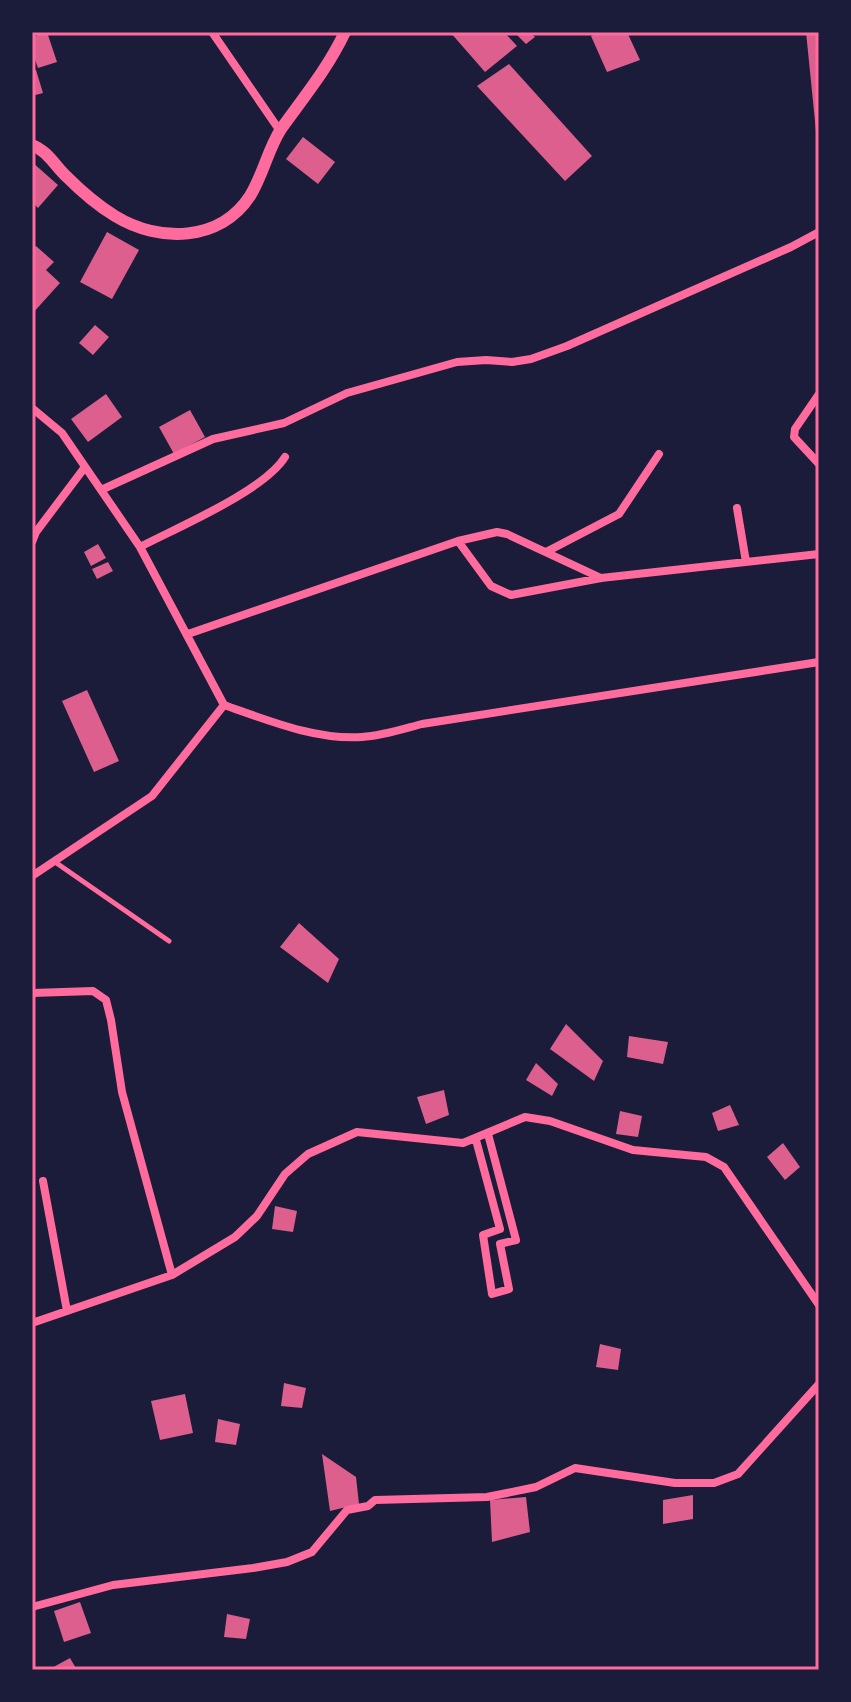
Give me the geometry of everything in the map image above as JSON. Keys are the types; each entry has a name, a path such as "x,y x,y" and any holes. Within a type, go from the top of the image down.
{"street":[{"path":"212,32 280,131"},
{"path":"32,145 43,149 76,186 112,215 132,226 177,236 203,231 228,221 250,195 280,131 309,94 345,32"},
{"path":"101,490 213,439 284,423 347,393 457,362 531,359 567,346 819,232"},
{"path":"819,394 795,429 794,437 819,464"},
{"path":"32,408 62,433 140,547 224,705 264,719 327,736 362,737 422,724 819,662"},
{"path":"546,552 619,514 659,454"},
{"path":"140,547 260,484 279,468 285,457"},
{"path":"32,542 36,532 85,467"},
{"path":"737,508 746,562"},
{"path":"188,634 458,541 497,532 601,578"},
{"path":"458,541 491,586 511,595 601,578 819,554"},
{"path":"32,876 152,796 224,705"},
{"path":"32,993 93,991 106,1000 122,1092 172,1275"},
{"path":"32,1323 172,1275 235,1237 257,1216 285,1174 308,1154 335,1140 357,1132 463,1143 525,1117 550,1121 633,1150 706,1157 724,1167 819,1305"},
{"path":"476,1140 500,1229 483,1235 492,1294 509,1289 500,1244 516,1240 488,1134"},
{"path":"43,1181 67,1311"},
{"path":"32,1607 113,1585 287,1562 312,1552 347,1510 368,1506 375,1500 487,1497 536,1487 575,1468 675,1483 714,1483 738,1474 819,1384"}],"lane":[{"path":"54,861 169,941"}],"building":[{"path":"47,32 57,62 38,68 32,51 32,37"},
{"path":"450,32 504,32 517,46 485,72"},
{"path":"514,32 530,32 535,37 526,44"},
{"path":"599,32 627,32 640,60 607,72 591,36"},
{"path":"806,32 819,32 819,141 817,141"},
{"path":"509,64 592,156 565,181 477,86"},
{"path":"36,70 43,93 32,96 32,71"},
{"path":"303,137 335,162 318,184 286,159"},
{"path":"32,162 58,185 38,208 32,202"},
{"path":"107,232 139,250 112,299 80,282"},
{"path":"36,246 54,262 46,270 60,283 32,314 32,250"},
{"path":"95,325 109,337 93,355 79,343"},
{"path":"106,394 122,417 88,442 71,419"},
{"path":"190,410 205,437 174,454 159,427"},
{"path":"98,544 106,558 91,566 84,552"},
{"path":"108,562 113,571 97,579 92,569"},
{"path":"87,690 119,761 94,772 62,701"},
{"path":"299,923 339,959 328,983 280,947"},
{"path":"566,1024 603,1061 594,1081 550,1049"},
{"path":"629,1036 668,1042 663,1064 627,1057"},
{"path":"536,1063 558,1084 552,1096 526,1080"},
{"path":"444,1090 449,1115 426,1124 417,1097"},
{"path":"730,1105 739,1125 718,1131 712,1113"},
{"path":"620,1111 642,1116 638,1137 616,1134"},
{"path":"783,1143 800,1167 785,1180 767,1157"},
{"path":"275,1206 297,1211 293,1232 272,1229"},
{"path":"600,1344 621,1349 618,1370 596,1367"},
{"path":"284,1383 306,1388 302,1408 281,1406"},
{"path":"185,1394 193,1433 160,1440 151,1401"},
{"path":"218,1419 240,1424 236,1445 215,1442"},
{"path":"322,1454 356,1477 359,1504 330,1511"},
{"path":"693,1495 693,1519 663,1524 663,1500"},
{"path":"526,1497 530,1532 492,1542 490,1500"},
{"path":"80,1602 91,1633 64,1642 54,1611"},
{"path":"227,1614 250,1619 246,1639 224,1637"},
{"path":"70,1658 77,1670 48,1670"}]}
